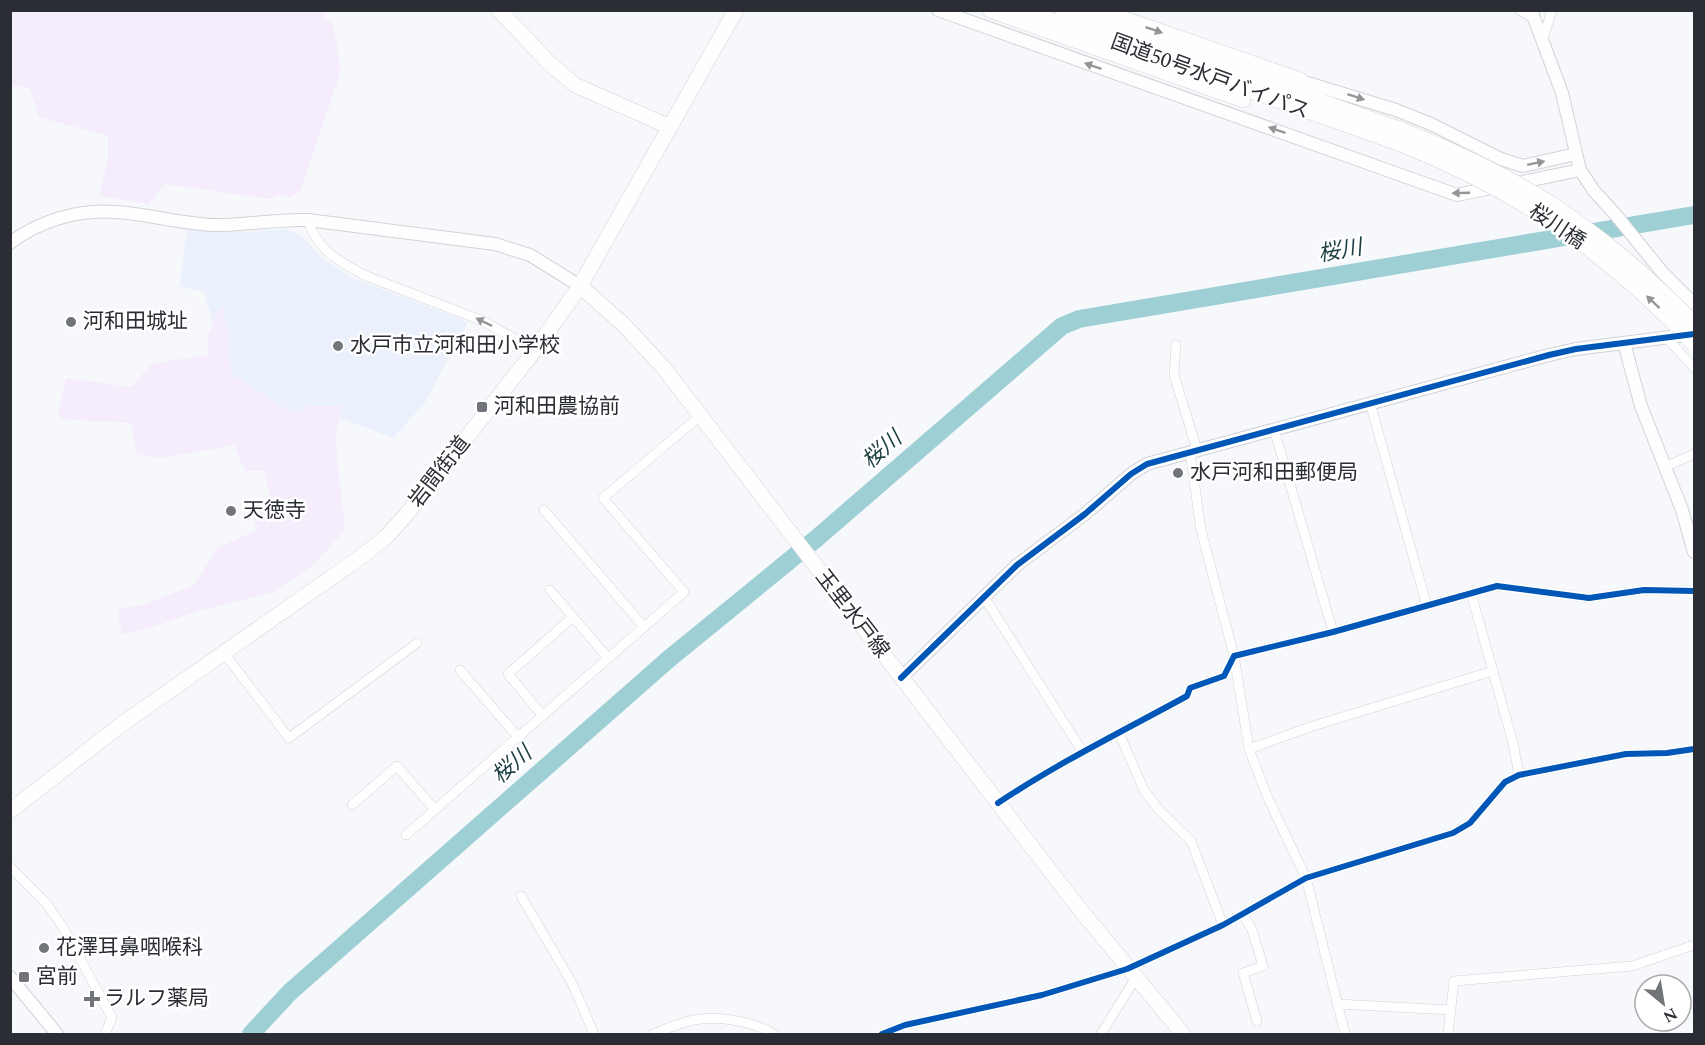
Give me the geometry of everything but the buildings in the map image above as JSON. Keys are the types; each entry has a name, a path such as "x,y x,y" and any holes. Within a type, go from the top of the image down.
{"main road":[{"path":"499,10 549,63 575,85 670,127"},
{"name":"岩間街道","path":"10,811 122,724 342,571 385,538 406,515 536,350 580,286 736,10"},
{"path":"990,10 1254,104 1327,120"},
{"name":"国道50号水戸バイパス","path":"1023,10 1327,120 1400,136"},
{"name":"国道50号水戸バイパス","path":"1063,10 1327,104 1400,136"},
{"path":"1099,10 1117,14 1300,80 1327,104"},
{"name":"桜川橋","path":"1400,136 1477,162 1567,214 1620,254 1695,323"},
{"name":"桜川橋","path":"1400,136 1559,226 1611,265 1653,302 1695,344"},
{"name":"玉里水戸線","path":"580,286 646,348 1131,974 1183,1035"}],"street":[{"path":"938,10 1457,195 1580,170"},
{"path":"1519,10 1532,14 1543,39 1562,93 1580,170 1662,272 1695,304"},
{"path":"1543,39 1552,10"},
{"path":"1300,80 1396,110 1431,124 1501,159 1523,166 1576,154"},
{"path":"10,243 46,222 85,213 117,212 185,223 217,225 290,219 308,220 495,244 530,255 580,286"},
{"path":"308,220 312,234 320,245 348,266 364,275 483,321 536,350"},
{"path":"901,678 1017,564 1085,514 1131,474 1156,461 1549,355 1695,334"},
{"path":"1666,337 1695,368"},
{"path":"1624,343 1635,387 1665,467 1691,522 1695,552"},
{"path":"1176,345 1174,375 1193,451 1201,530 1234,656 1249,749 1267,796 1306,878 1345,1035"},
{"path":"1371,403 1427,606"},
{"path":"406,835 684,592 603,498 700,416"},
{"path":"1274,429 1333,632"},
{"path":"1665,467 1695,454"},
{"path":"544,510 644,627"},
{"path":"998,803 1082,751 1187,696 1190,688 1224,676 1234,656 1333,632 1497,586 1589,598 1644,590 1695,591"},
{"path":"550,590 608,658"},
{"path":"1470,593 1513,743 1519,775"},
{"path":"984,597 1082,751"},
{"path":"543,716 508,674 573,618"},
{"path":"224,653 289,738 417,643"},
{"path":"460,670 518,737"},
{"path":"1249,749 1313,726 1493,671"},
{"path":"1119,733 1144,790 1158,809 1191,841 1223,926"},
{"path":"882,1035 905,1025 1131,974 1223,926 1306,878 1453,833 1470,823 1505,782 1519,775 1626,754 1667,753 1695,749"},
{"path":"352,805 397,766 435,810"},
{"path":"10,867 46,903 64,928 112,1018 105,1035"},
{"path":"520,896 572,983 594,1035"},
{"path":"1243,914 1252,930 1263,966 1243,973 1257,1021"},
{"path":"1448,1035 1454,981 1632,966 1695,945"},
{"path":"1101,1035 1131,974"},
{"path":"10,977 57,1035"},
{"path":"1337,1004 1451,1010"},
{"path":"653,1035 696,1019 750,1023 774,1035"}],"shaded area":[{"path":"11,10 324,11 325,17 333,23 341,71 300,191 290,198 280,195 270,199 166,184 148,204 99,196 108,158 108,136 39,117 29,88 11,86"},
{"name":"水戸市立河和田小学校","path":"286,229 299,234 327,261 353,278 468,322 424,404 393,438 317,409 310,421 243,389 227,369 204,292 180,286 187,230 247,232"},
{"path":"222,305 228,331 231,374 294,414 308,406 343,406 335,438 345,529 317,562 275,592 122,634 117,610 143,605 194,585 219,547 255,531 253,504 272,502 264,471 245,471 234,445 161,458 137,455 131,423 61,419 58,412 66,378 132,387 151,364 208,355 208,334"}],"waterway":[{"name":"桜川","path":"251,1034 290,992 670,658 817,538 1062,326 1079,319 1694,215"}],"cycle path":[{"path":"901,678 1017,565 1085,514 1131,474 1147,464 1549,355 1576,349 1694,334"},
{"path":"998,803 1067,761 1187,696 1190,688 1224,676 1234,656 1333,632 1497,586 1589,598 1644,590 1694,591"},
{"path":"882,1034 905,1025 1042,995 1127,969 1223,925 1306,878 1453,833 1470,823 1505,782 1519,775 1626,754 1667,753 1694,749"}],"place":[{"name":"河和田城址","path":"71,322"},
{"name":"水戸市立河和田小学校","path":"338,346"},
{"name":"河和田農協前","path":"482,407"},
{"name":"水戸河和田郵便局","path":"1178,473"},
{"name":"天徳寺","path":"231,511"},
{"name":"花澤耳鼻咽喉科","path":"44,948"},
{"name":"宮前","path":"24,977"},
{"name":"ラルフ薬局","path":"92,999"}]}
